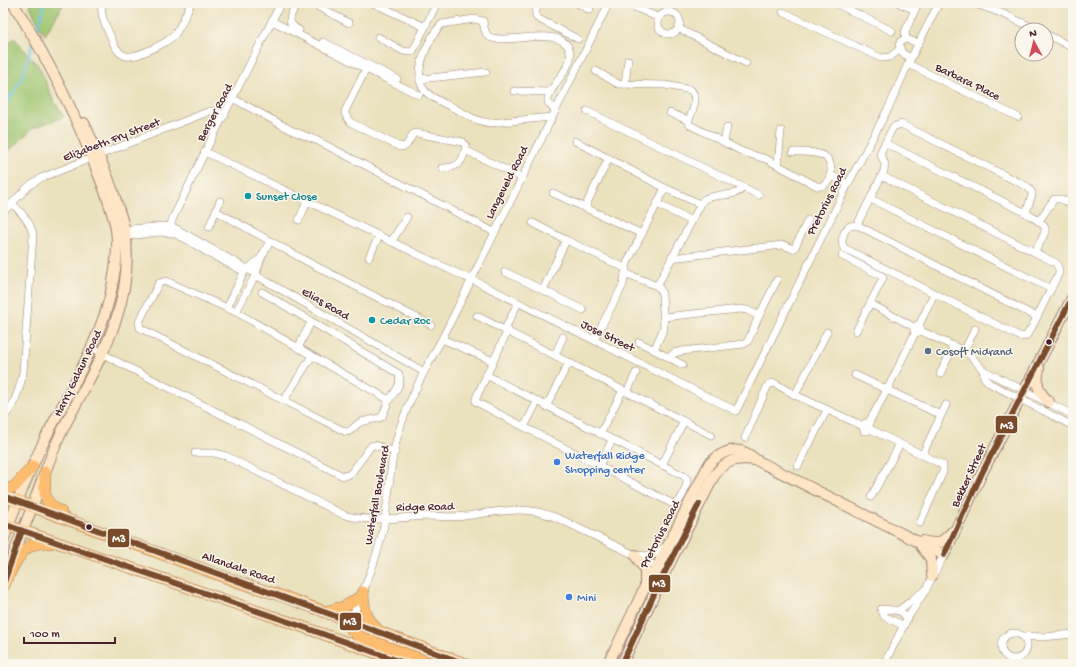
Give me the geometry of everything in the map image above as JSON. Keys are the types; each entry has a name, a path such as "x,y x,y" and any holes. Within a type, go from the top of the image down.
{"main road":[{"path":"3,490 14,487 33,466"},
{"path":"45,472 46,499 53,508 76,522"},
{"name":"Allandale Road","path":"3,496 238,582 286,597 466,664"},
{"path":"6,525 407,664"},
{"path":"3,586 20,556 26,548 32,544 46,542 67,545"},
{"path":"324,612 346,606 362,594 364,610 371,623 380,632"},
{"path":"350,622 352,630 360,637 432,664"}],"street":[{"name":"Harry Galaun Road","path":"3,586 22,531 63,430 103,354 122,303 125,279 121,234 107,199 96,157 78,110 59,77 53,72 42,50 13,3"},
{"path":"102,3 103,17 116,49 123,55 129,56 152,48 171,38 178,30 191,3"},
{"name":"Berger Road","path":"169,229 205,152 234,99 281,3"},
{"path":"297,3 290,16 290,24 293,27 397,79"},
{"path":"311,3 349,23"},
{"path":"372,3 425,27"},
{"path":"378,37 403,51 411,52 416,46 435,7 435,3"},
{"path":"539,3 536,11 537,18 578,39"},
{"path":"577,3 590,10"},
{"name":"Langeveld Road","path":"424,372 442,339 521,177 609,3"},
{"path":"626,3 659,18"},
{"path":"835,3 846,5 892,31"},
{"path":"899,3 915,10"},
{"path":"906,39 905,32 918,3"},
{"name":"Pretorius Road","path":"736,411 848,184 890,105 918,43 939,3"},
{"path":"973,3 1020,22"},
{"path":"667,12 674,13 677,15 679,22 678,28 672,33 665,33 658,25 659,18 667,12"},
{"path":"783,12 884,59 890,57 900,49 899,45 901,41 906,39 918,43"},
{"path":"474,19 483,21 485,33 491,38 554,38 566,44 570,52 568,64 548,96 548,102 553,114 484,123 430,96 422,88 420,79 424,53 437,29 442,24 450,22 474,19"},
{"path":"272,21 419,95"},
{"path":"678,28 746,63"},
{"path":"1054,38 1073,48"},
{"name":"Barbara Place","path":"900,49 910,61 1018,117"},
{"path":"625,84 628,60"},
{"path":"366,69 345,111 345,115 350,122 400,147 406,146 413,134 418,133 463,142 465,144 465,150 457,166 452,168 442,168"},
{"path":"596,71 615,83 665,85 691,90 694,93 695,98 688,120"},
{"path":"420,79 486,72"},
{"path":"514,91 551,92"},
{"path":"234,99 288,128 318,140 494,232"},
{"path":"588,111 759,195"},
{"name":"Elizabeth Fry Street","path":"3,212 30,185 41,178 210,112 218,112 225,115"},
{"path":"670,113 688,120 690,125 743,152 766,159 820,187 826,185 832,169 830,162 824,156 817,154 793,152"},
{"path":"857,225 882,176 885,164 880,153 894,126 901,124 906,125 1028,187 1032,192 1032,195 1026,213"},
{"path":"724,142 726,127"},
{"path":"778,165 781,131"},
{"path":"575,140 664,188 700,204"},
{"path":"885,142 1039,221 1044,225 1045,231 1034,252"},
{"path":"465,150 521,177"},
{"name":"Jose Street","path":"205,152 471,279 736,411"},
{"path":"585,207 609,158"},
{"path":"830,175 848,184"},
{"path":"882,176 1055,262 1059,273 1037,317 1028,334 1021,337 844,248 842,246 842,240 847,228 857,225 1037,317"},
{"path":"594,340 623,285 625,271 664,188"},
{"path":"657,286 700,204 706,198 736,193 743,188"},
{"path":"553,193 642,234"},
{"path":"1039,221 1051,202 1056,198 1073,205"},
{"path":"871,199 1051,289"},
{"path":"209,227 220,201"},
{"path":"299,220 307,202"},
{"path":"3,418 14,401 23,372 33,235 29,223 12,204"},
{"path":"657,204 691,220"},
{"path":"216,211 270,241 431,325"},
{"path":"391,242 406,217"},
{"path":"671,258 783,245 792,249 795,247 808,220"},
{"path":"533,223 657,286 660,289 662,294 664,328 654,350"},
{"name":"Elias Road","path":"169,229 176,228 256,276 424,372"},
{"path":"121,234 169,229"},
{"name":"Harry Galaun Road","path":"3,542 6,525 33,466 92,347 103,321 113,280 121,234"},
{"path":"369,257 379,236"},
{"path":"543,290 566,240"},
{"path":"236,312 256,276 261,258 270,241"},
{"path":"842,256 883,278 856,331"},
{"path":"227,308 246,270 261,258"},
{"path":"505,272 582,310"},
{"path":"669,358 674,353 682,351 744,344 748,341 777,280"},
{"path":"262,292 399,374 401,380 400,384 382,417 372,421 360,423 350,432 346,432 140,328 139,322 159,283 166,281 236,312 390,400"},
{"path":"867,426 887,390 934,294"},
{"name":"Bekker Street","path":"884,664 905,622 925,591 944,556 982,474 1073,296"},
{"path":"871,304 917,329 964,351 970,355 983,370 984,377 990,383 1023,395 1049,402"},
{"path":"486,375 684,476 687,479 687,484 679,501 677,504 671,503 476,402 476,398 486,375 507,330 516,307"},
{"path":"664,318 740,309 747,310 759,316"},
{"path":"477,316 711,435"},
{"path":"298,348 311,322"},
{"path":"964,351 975,329"},
{"path":"795,395 827,332"},
{"path":"555,355 563,337"},
{"path":"442,339 493,361"},
{"path":"639,342 683,365"},
{"path":"940,374 954,346"},
{"path":"92,347 343,476 352,472 371,446 375,445 394,452"},
{"path":"284,400 312,356"},
{"path":"1041,359 1037,379 1042,396 1049,402 1073,415"},
{"path":"546,406 569,362"},
{"name":"Waterfall Boulevard","path":"350,622 377,555 385,518 394,452 400,426 424,372"},
{"path":"600,434 636,373"},
{"path":"855,375 941,415"},
{"path":"745,438 768,385 772,383 827,410 867,426 943,465 943,472 920,523"},
{"path":"1023,395 1073,426"},
{"path":"524,428 537,402"},
{"path":"922,455 946,405"},
{"path":"798,466 827,410"},
{"path":"662,465 684,421"},
{"path":"599,466 612,440"},
{"path":"871,497 900,444"},
{"name":"Pretorius Road","path":"607,664 700,479 709,464 716,457 726,452 745,452 756,460 944,556"},
{"name":"Ridge Road","path":"195,453 214,453 226,456 344,515 355,518 367,519 430,516 454,518 510,511 538,511 562,520 657,567"},
{"name":"Pretorius Road","path":"622,664 646,610 718,469 736,459 756,460"},
{"path":"916,541 942,542 958,527"},
{"path":"916,541 931,559 932,576"},
{"path":"657,567 665,561 679,544"},
{"path":"634,555 649,556 658,553 668,545"},
{"path":"634,555 645,570 645,587"},
{"path":"899,610 915,596 925,591"},
{"path":"882,609 899,610 904,613 905,622 884,616 882,609"},
{"path":"1023,636 1027,647 1025,653 1021,657 1015,659 1009,658 1004,654 1002,643 1008,634 1013,633 1023,636 1042,637 1073,634"},
{"path":"1027,647 1042,637"}],"green space":[{"path":"29,3 64,3 45,35 38,24"},
{"path":"14,38 40,68 53,100 64,117 33,128 3,156 3,50"}],"waterway":[{"path":"36,33 45,3"},
{"path":"3,110 22,78 33,42"}],"transit line":[{"name":"M3","path":"944,555 982,473 1073,296"},
{"name":"M3","path":"3,496 466,664"},
{"name":"M3","path":"622,664 657,588 699,504"},
{"name":"M3","path":"3,524 407,664"},
{"name":"M3","path":"3,585 22,531"}],"place":[{"name":"Sunset Close","path":"248,196"},
{"name":"Cedar Roc","path":"372,320"},
{"name":"Cosoft Midrand","path":"928,351"},
{"name":"Waterfall Ridge Shopping center","path":"557,462"},
{"name":"Mini","path":"569,597"}]}
